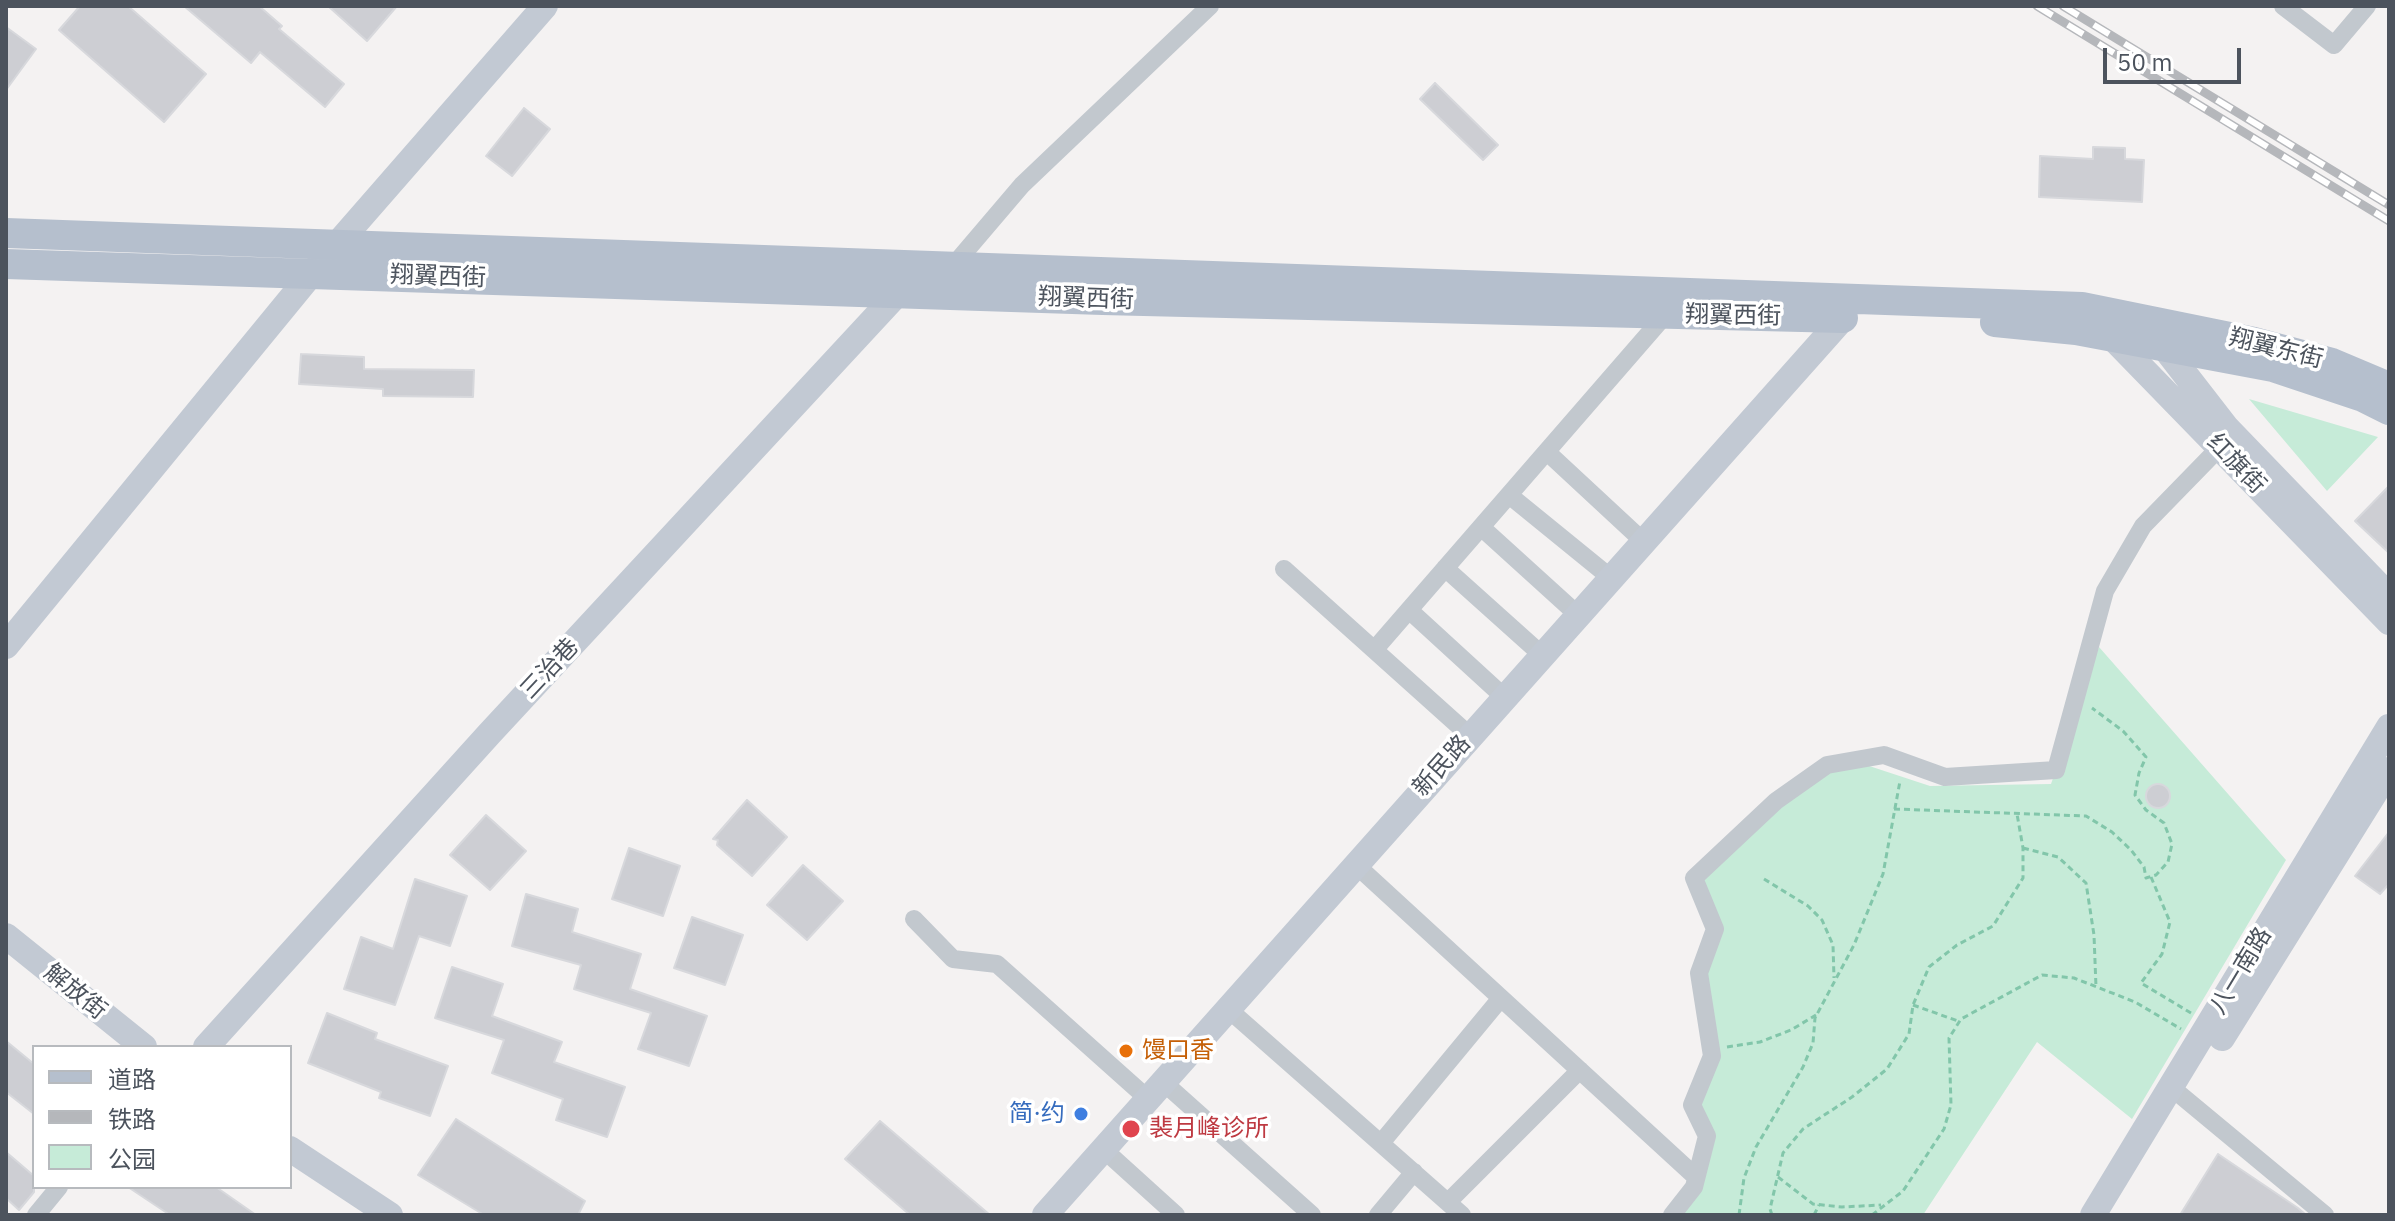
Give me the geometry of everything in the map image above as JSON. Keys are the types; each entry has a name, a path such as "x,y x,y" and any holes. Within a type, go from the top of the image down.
{"main road":[{"name":"翔翼西街","path":"6,233 2082,307 2162,335"},
{"name":"翔翼西街","path":"6,264 898,293 2003,323 2111,337 2162,335"},
{"name":"翔翼东街","path":"2162,335 2254,342 2332,363 2389,387"},
{"name":"翔翼东街","path":"2162,335 2273,367 2363,397 2389,410"}],"street":[{"path":"6,646 312,273 545,6"},
{"path":"953,266 1022,185 1210,6"},
{"path":"2283,6 2334,45 2367,6"},
{"name":"三治巷","path":"208,1045 490,733 898,293"},
{"name":"红旗街","path":"2082,307 2389,622"},
{"path":"1375,649 1666,314"},
{"name":"新民路","path":"1045,1215 1843,318"},
{"name":"红旗街","path":"2162,335 2226,427 2389,596"},
{"path":"1672,1215 1694,1187 1707,1136 1692,1105 1712,1056 1699,973 1715,929 1694,878 1776,801 1827,765 1884,755 1945,777 2056,770 2105,591 2143,526 2219,448"},
{"path":"1547,452 1644,542"},
{"path":"1509,495 1611,578"},
{"path":"1481,527 1578,615"},
{"path":"1445,568 1542,655"},
{"path":"1284,569 1469,735"},
{"path":"1409,610 1504,697"},
{"name":"八一南路","path":"2111,1215 2178,1093 2205,1033 2389,727"},
{"name":"八一南路","path":"2093,1215 2178,1093 2389,770"},
{"path":"1355,864 1696,1177"},
{"path":"914,919 953,959 997,964 1312,1215"},
{"name":"解放街","path":"6,936 142,1045"},
{"path":"6,955 118,1045"},
{"path":"1381,1143 1501,998"},
{"path":"1227,1008 1462,1215"},
{"path":"1448,1202 1580,1070"},
{"path":"2178,1093 2325,1215"},
{"path":"1102,1148 1176,1215"},
{"path":"292,1150 390,1215"},
{"path":"292,1167 362,1215"},
{"path":"1378,1215 1414,1172"},
{"path":"36,1215 57,1189"}],"path":[{"path":"1894,809 2086,816 2112,832 2131,850 2144,867 2146,878 2156,875 2168,862 2172,844 2164,823 2146,810 2135,795 2146,757 2123,731 2075,696"},
{"path":"1739,1215 1744,1178 1766,1129 1803,1067 1813,1043 1816,1015 1854,945 1883,874 1902,761"},
{"path":"1772,1215 1770,1209 1783,1153 1803,1129 1852,1097 1887,1069 1909,1034 1913,1005 1929,967 1957,945 1993,926 2023,878 2023,848 2017,814"},
{"path":"2023,848 2058,857 2086,883 2094,935 2096,987"},
{"path":"2151,877 2170,922 2162,954 2141,983 2205,1033"},
{"path":"1764,879 1808,906 1822,920 1833,945 1834,978"},
{"path":"1872,1215 1903,1191 1944,1129 1951,1105 1949,1038 1959,1021 2042,975 2074,978 2205,1033"},
{"path":"1913,1005 1959,1021"},
{"path":"1711,1048 1760,1042 1791,1030 1816,1015"},
{"path":"1778,1177 1813,1204 1884,1205"},
{"path":"1814,1215 1819,1205"}],"green space":[{"path":"2249,399 2378,437 2327,491"},
{"path":"2099,647 2286,860 2132,1119 2037,1042 1923,1215 1672,1215 1707,1136 1692,1105 1712,1058 1697,965 1719,921 1694,878 1776,801 1851,760 1930,786 2051,784"}],"building":[{"path":"80,6 128,6 206,74 164,122 59,30"},
{"path":"184,6 259,6 282,26 279,29 344,84 325,107 260,52 251,63"},
{"path":"328,6 397,6 367,41"},
{"path":"6,27 36,49 6,90"},
{"path":"1435,83 1498,145 1483,160 1420,99"},
{"path":"524,108 550,129 512,176 486,156"},
{"path":"2093,147 2125,148 2125,159 2144,160 2142,202 2039,197 2040,156 2093,159"},
{"path":"301,354 364,357 364,369 474,370 473,397 383,396 383,389 299,384"},
{"path":"2389,486 2389,553 2355,521"},
{"path":"2158,784 2169,791 2170,796 2163,807 2158,808 2147,801 2146,796 2153,785"},
{"path":"747,800 787,837 752,876 717,845 718,840 713,839"},
{"path":"486,815 526,851 490,890 450,855"},
{"path":"2389,832 2389,884 2380,894 2355,876"},
{"path":"629,848 680,866 663,916 612,899"},
{"path":"803,865 843,901 807,940 767,905"},
{"path":"415,879 467,896 450,946 419,936 395,1005 344,989 361,937 393,949"},
{"path":"526,894 578,909 572,932 641,954 630,989 707,1016 689,1066 638,1049 651,1013 574,989 581,965 512,946"},
{"path":"692,917 743,935 725,985 674,968"},
{"path":"452,967 503,984 492,1016 562,1042 554,1062 625,1087 607,1137 556,1120 563,1099 492,1073 504,1040 435,1018"},
{"path":"327,1013 377,1033 375,1039 448,1066 430,1116 379,1098 381,1092 308,1063"},
{"path":"6,1041 32,1062 32,1112 6,1092"},
{"path":"456,1119 585,1201 578,1215 484,1215 418,1175"},
{"path":"880,1121 990,1215 910,1215 845,1159"},
{"path":"6,1152 32,1174 34,1192 19,1210 6,1198"},
{"path":"2218,1154 2298,1208 2306,1215 2180,1215"},
{"path":"131,1189 219,1189 256,1215 170,1215"}],"railway":[{"path":"2037,6 2389,221"},
{"path":"2063,6 2389,205"}],"place":[{"name":"馒口香","path":"1126,1051"},
{"name":"简·约","path":"1081,1114"},
{"name":"裴月峰诊所","path":"1131,1129"}]}
